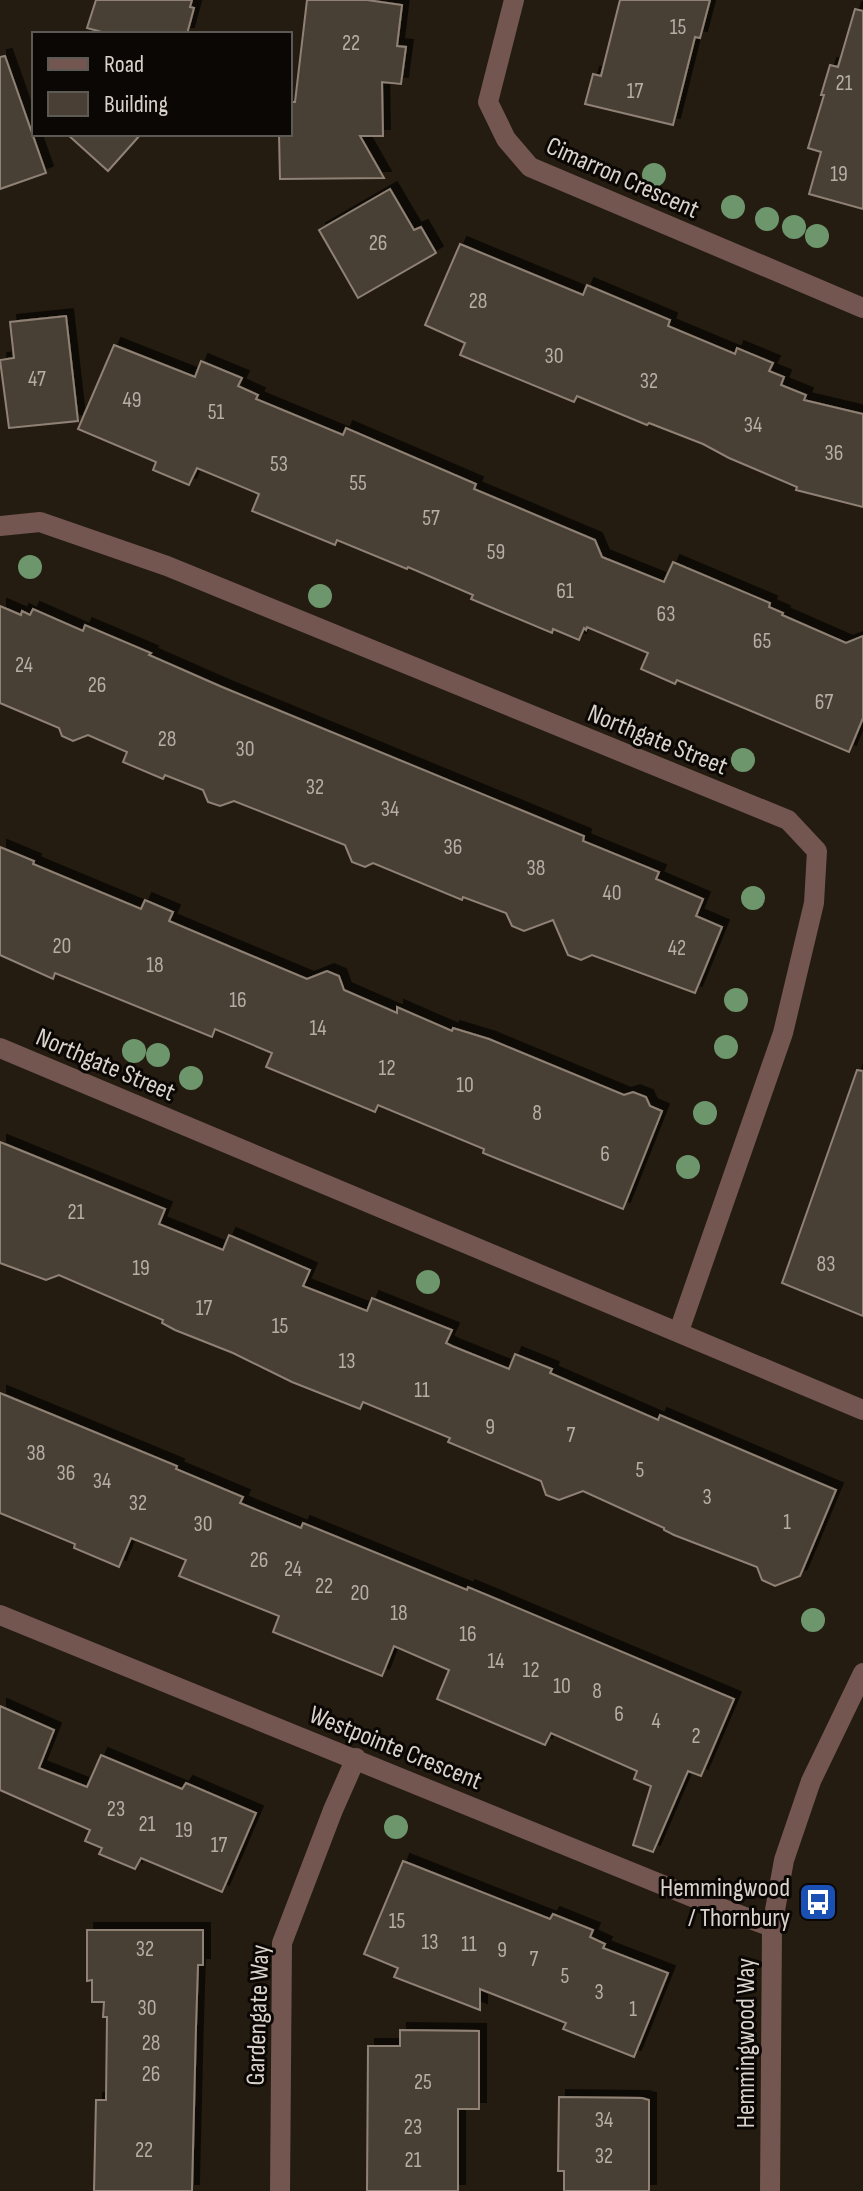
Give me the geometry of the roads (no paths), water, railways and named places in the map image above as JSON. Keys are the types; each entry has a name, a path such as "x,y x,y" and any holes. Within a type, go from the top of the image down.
{"street":[{"name":"Cimarron Crescent","path":"514,0 488,102 506,139 530,167 863,308"},
{"name":"Northgate Street","path":"0,526 40,522 167,566 788,820 817,851 814,903 783,1033 679,1331"},
{"name":"Northgate Street","path":"0,1048 863,1410"},
{"name":"Westpointe Crescent","path":"0,1615 772,1927"},
{"name":"Hemmingwood Way","path":"770,2191 772,1927 784,1860 811,1781 863,1673"},
{"name":"Gardengate Way","path":"280,2191 282,1943 356,1758"}],"place":[{"name":"Hemmingwood / Thornbury","path":"818,1902"}]}
